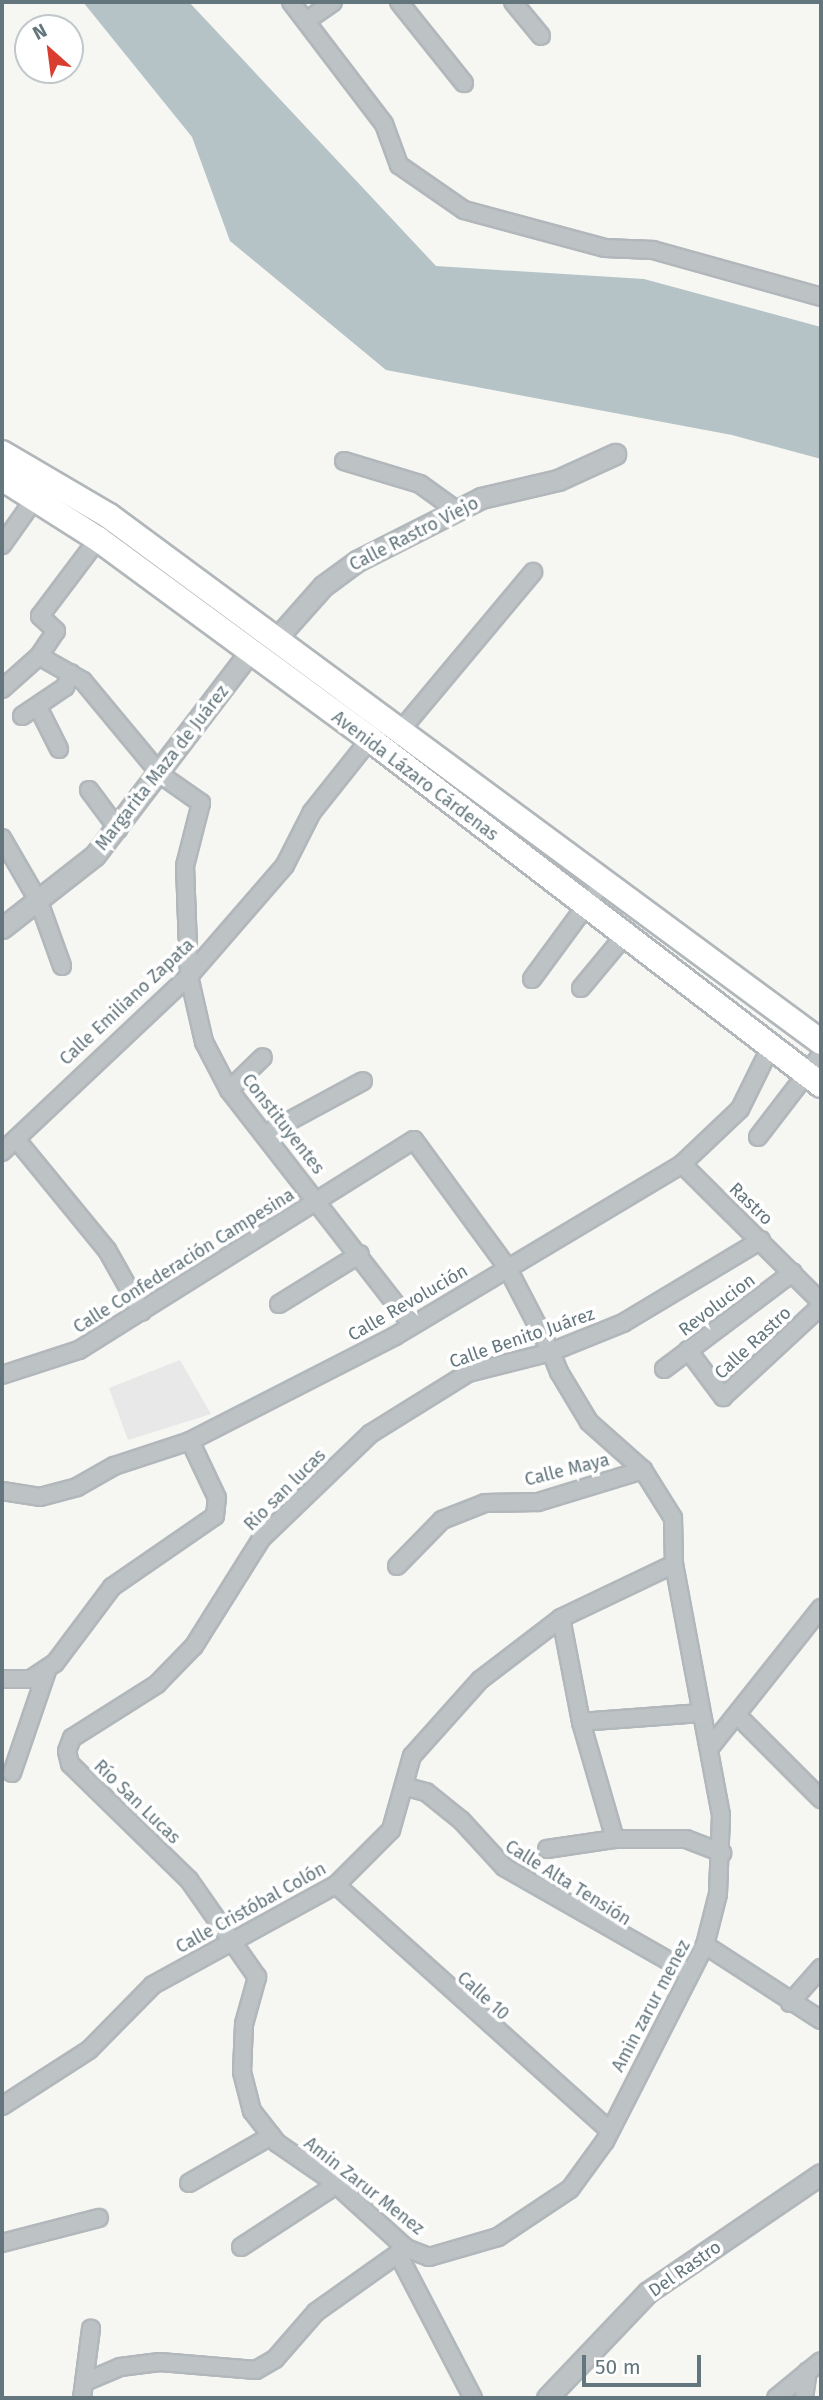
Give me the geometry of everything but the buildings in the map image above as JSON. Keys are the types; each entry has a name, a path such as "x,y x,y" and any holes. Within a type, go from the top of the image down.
{"main road":[{"name":"Avenida Lázaro Cárdenas","path":"2,453 109,516 821,1042"},
{"name":"Avenida Lázaro Cárdenas","path":"2,478 98,538 249,653 370,739 771,1046 816,1072"}],"street":[{"path":"291,2 384,124 399,165 464,210 605,248 653,250 821,297"},
{"path":"306,21 333,2"},
{"path":"399,2 464,83"},
{"path":"513,2 541,36"},
{"name":"Calle Rastro Viejo","path":"276,639 323,586 456,510 615,454"},
{"path":"344,461 420,484 456,510"},
{"path":"2,545 36,497"},
{"path":"2,689 39,656 57,628 41,616 98,538"},
{"path":"401,730 533,572"},
{"name":"Margarita Maza de Juárez","path":"2,928 39,902 118,829 161,775 249,653"},
{"path":"39,656 71,673 161,775"},
{"path":"22,716 65,687 71,673"},
{"path":"38,707 59,749"},
{"name":"Calle Emiliano Zapata","path":"2,1152 189,976 285,865 312,812 370,739"},
{"name":"Constituyentes","path":"161,775 202,808 185,866 189,976 204,1042 229,1090 267,1133 412,1325"},
{"path":"89,790 118,829"},
{"path":"2,838 39,902 62,966"},
{"path":"532,979 604,881"},
{"path":"581,988 626,934"},
{"name":"Calle Revolución","path":"2,1491 40,1497 190,1441 412,1325 682,1164 740,1108 771,1046"},
{"path":"229,1090 262,1057"},
{"path":"758,1137 816,1072"},
{"path":"267,1133 363,1081"},
{"path":"16,1139 100,1241 142,1312"},
{"name":"Calle Confederación Campesina","path":"2,1375 79,1350 414,1140"},
{"name":"Amin zarur menez","path":"414,1140 507,1267 589,1422 643,1470 673,1518 674,1564 700,1713 712,1745 722,1853 705,1944 688,1972 609,2130 570,2189 546,2211 498,2237 429,2257"},
{"name":"Rastro","path":"682,1164 793,1272"},
{"name":"Calle Benito Juárez","path":"370,1434 468,1373 551,1352 622,1323 761,1240"},
{"path":"279,1304 360,1254"},
{"path":"793,1272 821,1304"},
{"name":"Revolucion","path":"664,1369 793,1272"},
{"name":"Calle Rastro","path":"688,1350 723,1397 821,1304"},
{"name":"Rio san lucas","path":"209,1614 261,1539 370,1434"},
{"path":"12,1773 48,1668 112,1587 220,1509 190,1441"},
{"name":"Calle Maya","path":"397,1566 442,1520 463,1511 485,1503 538,1502 643,1470"},
{"name":"Calle Cristóbal Colón","path":"2,2106 89,2050 153,1985 336,1885 391,1830 407,1787 412,1756 480,1680 561,1618 674,1564"},
{"path":"712,1745 820,1613"},
{"name":"Río San Lucas","path":"209,1614 194,1646 157,1684 72,1738 67,1751 70,1764 189,1880 232,1940"},
{"path":"561,1618 581,1722 615,1839"},
{"path":"6,1681 48,1668"},
{"path":"581,1722 700,1713"},
{"path":"737,1715 821,1799"},
{"name":"Calle Alta Tensión","path":"407,1787 426,1791 461,1820 504,1867 688,1972"},
{"path":"547,1849 615,1839 687,1839 722,1853"},
{"name":"Calle 10","path":"336,1885 609,2130"},
{"path":"189,2183 274,2139 252,2111 242,2071 244,2024 257,1977 232,1940"},
{"path":"705,1944 790,2003 821,2020"},
{"path":"790,2003 821,1968"},
{"name":"Amin Zarur Menez","path":"274,2139 332,2181 402,2251 429,2257"},
{"name":"Del Rastro","path":"547,2398 648,2292 814,2180"},
{"path":"241,2247 327,2191 332,2181"},
{"path":"2,2243 99,2218"},
{"path":"85,2382 120,2367 160,2362 257,2370 275,2359 316,2312 402,2251 473,2398"},
{"path":"82,2398 92,2329"},
{"path":"776,2398 821,2361"},
{"path":"804,2398 808,2371"}],"shaded area":[{"path":"83,2 189,2 436,266 644,279 821,327 821,459 732,435 386,370 230,241 192,137"},
{"path":"180,1360 211,1414 128,1440 109,1388"}]}
